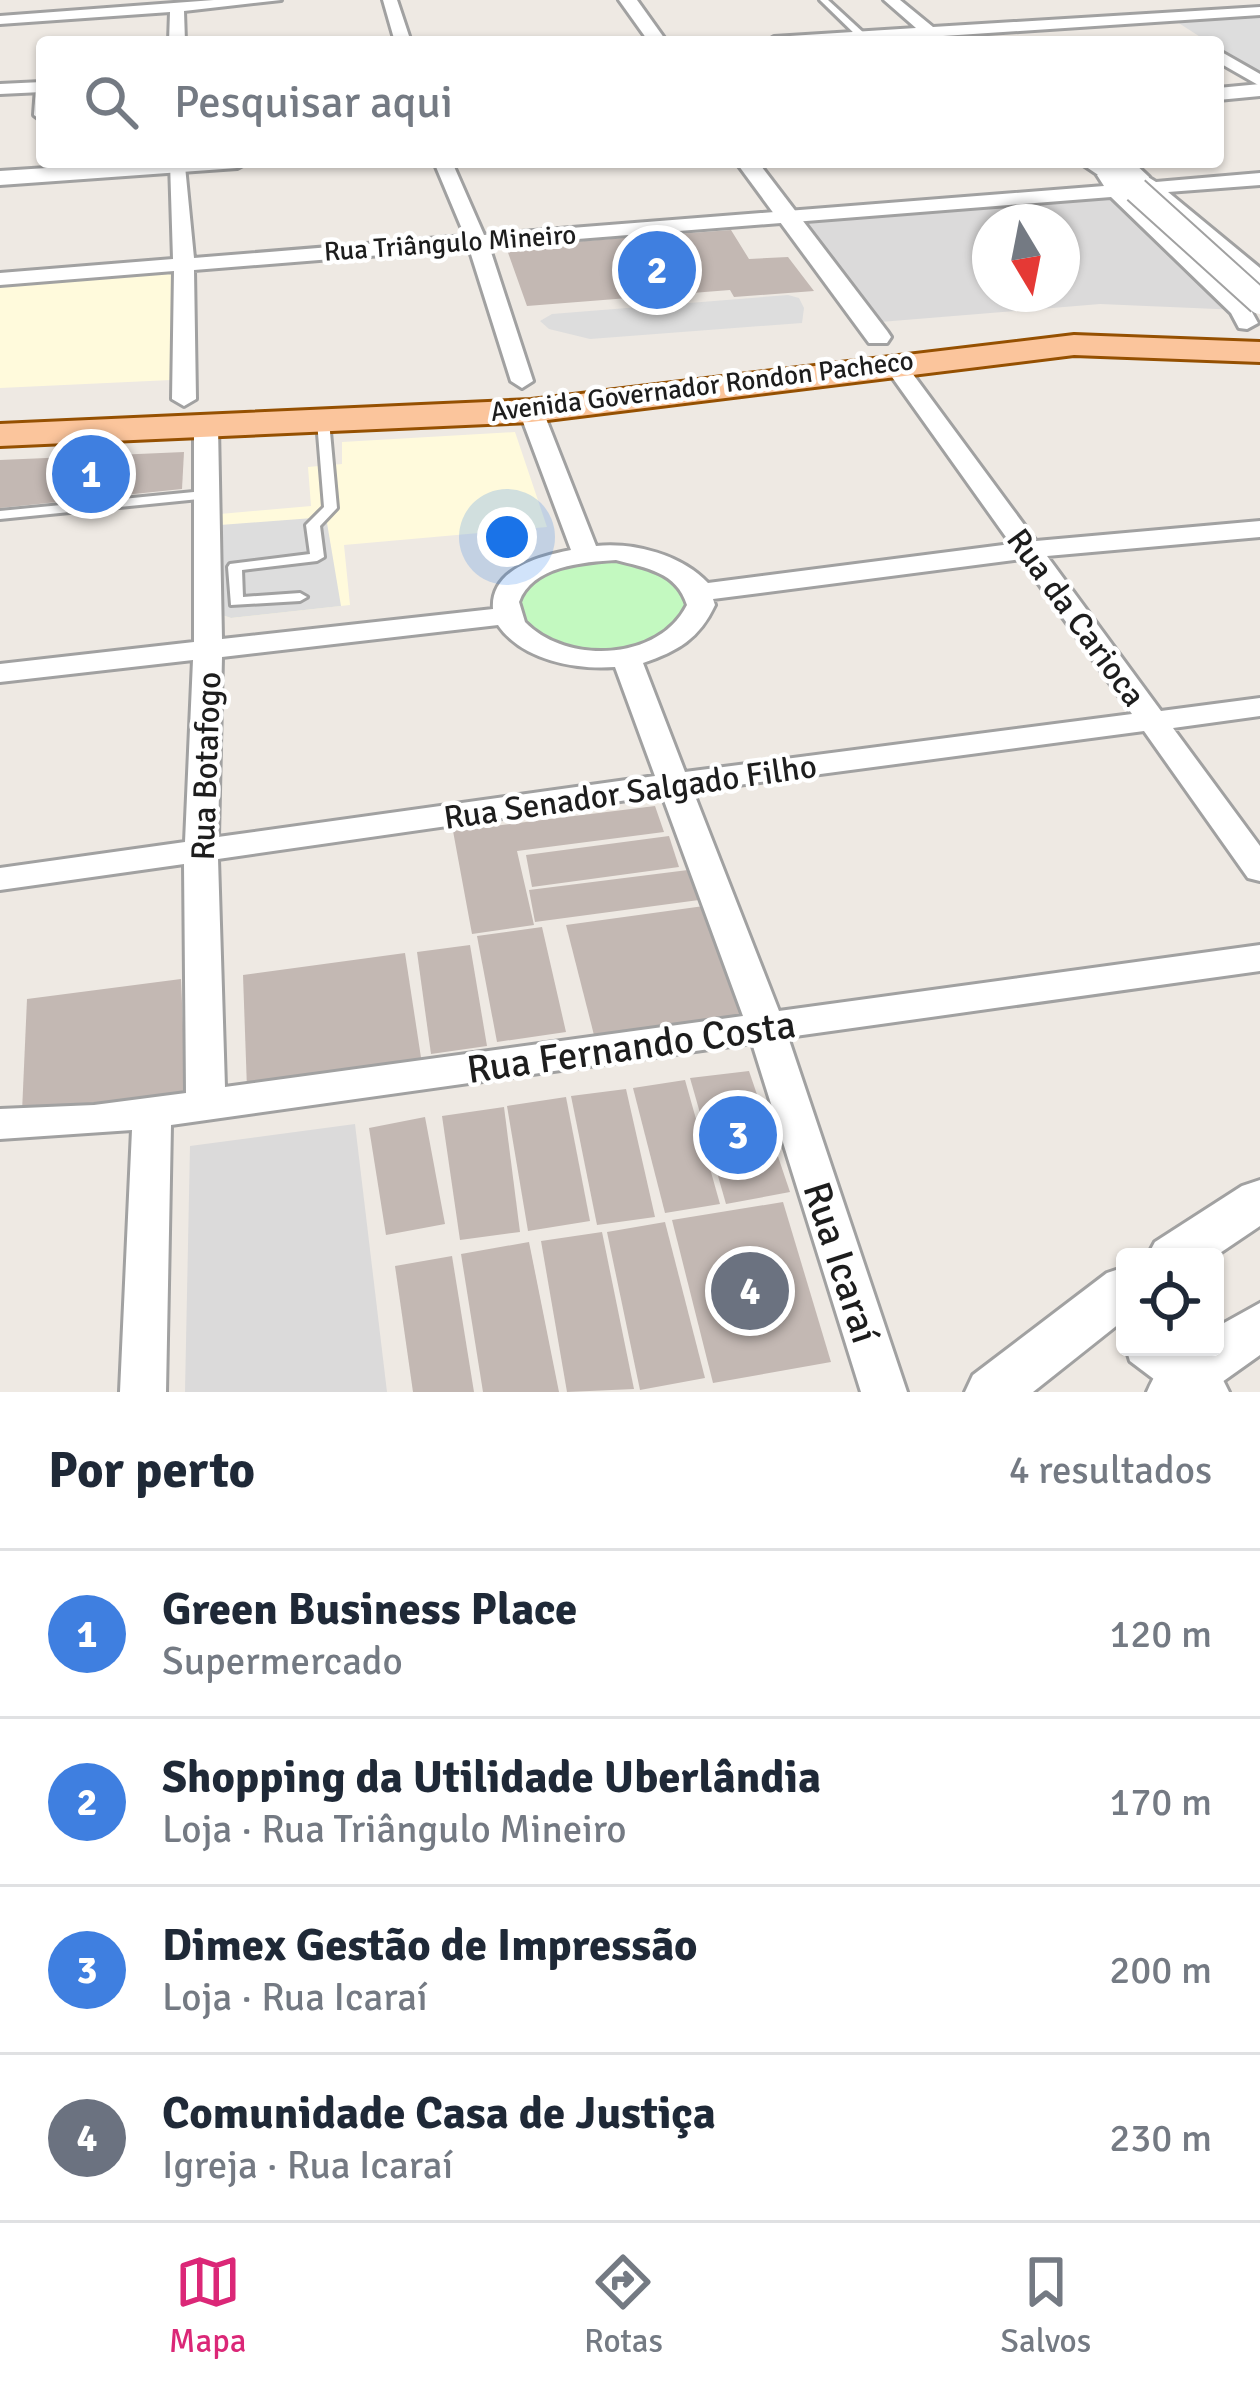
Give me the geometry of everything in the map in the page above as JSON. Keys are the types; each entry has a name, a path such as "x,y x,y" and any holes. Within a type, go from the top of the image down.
{"main road":[{"name":"Avenida Governador Rondon Pacheco","path":"0,406 323,421 1086,320 1257,320"},
{"name":"Avenida Governador Rondon Pacheco","path":"0,435 195,413 527,396"}],"street":[{"path":"0,20 272,0"},
{"path":"389,0 401,36"},
{"path":"628,0 654,36"},
{"path":"891,0 935,36"},
{"path":"1132,0 1178,29"},
{"path":"177,7 177,36"},
{"path":"939,16 964,36 1260,11"},
{"path":"1224,59 1259,83"},
{"path":"1224,83 1259,83"},
{"path":"1224,92 1259,83"},
{"path":"0,89 36,87"},
{"path":"0,167 36,165"},
{"path":"0,178 147,168"},
{"name":"Rua Botafogo","path":"176,168 204,495 208,650 201,851 206,1106"},
{"path":"446,168 477,241 527,396 586,553"},
{"name":"Rua da Carioca","path":"752,168 1260,871"},
{"path":"1123,178 1255,270"},
{"path":"1123,178 1220,291 1257,320"},
{"path":"1123,178 1257,320"},
{"name":"Rua Triângulo Mineiro","path":"0,279 791,218 1123,178 1260,179"},
{"path":"700,592 1029,550 1260,529"},
{"path":"616,552 657,560 688,577 700,592 703,609 696,625 680,640 626,658 562,655 517,632 506,616 506,598 533,568 586,553 616,552"},
{"path":"0,673 506,616"},
{"name":"Rua Icaraí","path":"626,658 766,1028 884,1392"},
{"name":"Rua Senador Salgado Filho","path":"0,878 1260,707"},
{"name":"Rua Fernando Costa","path":"0,1124 206,1106 1260,958"},
{"path":"143,1392 152,1112"},
{"path":"1187,1248 1260,1200"},
{"path":"990,1392 1115,1309"},
{"path":"1178,1377 1260,1326"}],"lane":[{"path":"824,0 862,36"},
{"path":"300,597 236,602 236,567 316,557 314,525 331,508 323,421"},
{"path":"0,515 204,495"}],"shaded area":[{"path":"1260,11 1260,75 1224,52 1224,36 1199,36 1168,16"},
{"path":"1116,191 1240,310 1080,306 1080,204 972,204 972,312 1002,312 868,323 791,217"},
{"path":"174,270 171,380 0,388 0,284"},
{"path":"788,295 799,298 804,308 802,323 590,339 549,329 540,321 552,314"},
{"path":"515,432 547,527 344,545 350,605 231,618 219,614 220,514 311,506 308,467 342,464 342,442"},
{"path":"326,517 341,606 231,618 219,614 220,525"},
{"path":"355,1124 387,1392 185,1392 190,1146"}],"green space":[{"path":"616,552 701,592 680,640 594,660 517,632 516,582 533,569"}],"building":[{"path":"731,230 749,259 788,257 814,291 734,297 730,290 527,306 506,247"},
{"path":"184,452 182,489 0,508 0,460"},
{"path":"655,806 664,832 517,851 534,925 472,934 453,831"},
{"path":"669,836 679,867 532,887 526,855"},
{"path":"688,870 699,900 535,922 529,890"},
{"path":"704,906 743,1021 596,1043 566,925"},
{"path":"542,927 566,1032 497,1042 477,936"},
{"path":"470,945 487,1046 431,1054 417,952"},
{"path":"405,953 422,1064 247,1089 243,975"},
{"path":"181,979 186,1098 22,1112 27,999"},
{"path":"749,1071 790,1192 726,1204 690,1078"},
{"path":"685,1080 720,1204 665,1213 633,1088"},
{"path":"626,1089 655,1217 597,1225 571,1096"},
{"path":"566,1097 590,1221 528,1231 507,1106"},
{"path":"504,1107 520,1232 460,1240 442,1116"},
{"path":"425,1117 445,1224 386,1235 369,1128"},
{"path":"783,1202 831,1362 713,1383 672,1220"},
{"path":"665,1222 705,1378 640,1390 607,1232"},
{"path":"602,1232 634,1389 567,1392 541,1241"},
{"path":"529,1242 559,1392 483,1392 461,1254"},
{"path":"452,1256 474,1392 413,1392 395,1266"}],"place":[{"name":"Shopping da Utilidade Uberlândia","path":"657,270"},
{"name":"Green Business Place","path":"91,474"},
{"name":"Dimex Gestão de Impressão","path":"738,1135"},
{"name":"Comunidade Casa de Justiça","path":"750,1291"}]}
